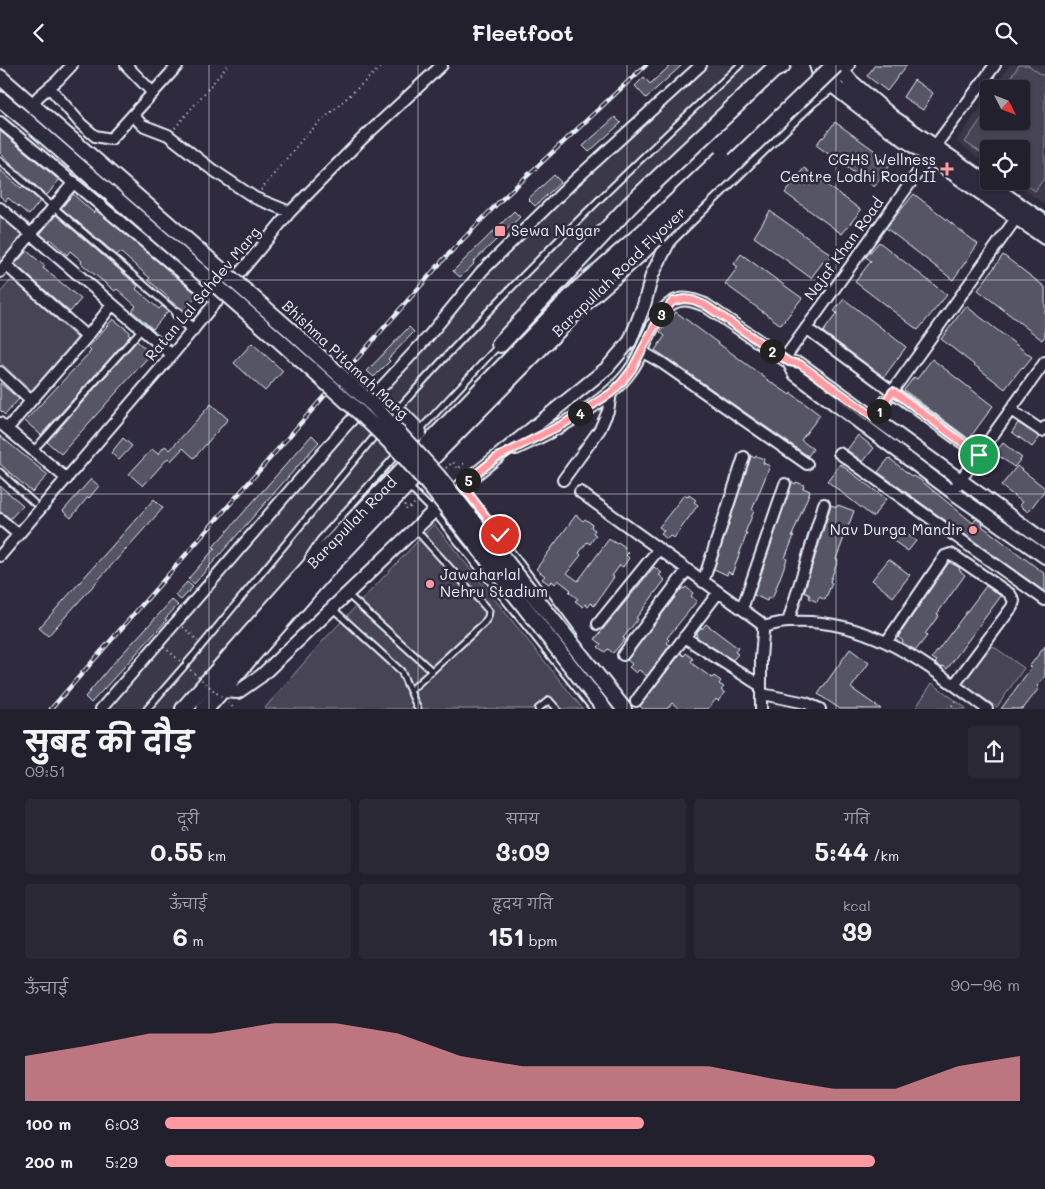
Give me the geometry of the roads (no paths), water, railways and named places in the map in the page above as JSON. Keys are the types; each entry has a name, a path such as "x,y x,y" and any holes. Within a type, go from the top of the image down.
{"highway":[{"path":"500,344 631,204 773,70 782,65"},
{"name":"Barapullah Road Flyover","path":"526,343 553,315 640,253 832,69"},
{"name":"Barapullah Road Flyover","path":"407,484 585,293"},
{"path":"540,301 553,315"},
{"path":"514,329 526,343"},
{"name":"Barapullah Road","path":"184,709 312,564 526,343"},
{"path":"397,411 418,432"},
{"name":"Barapullah Road","path":"213,703 324,572 407,484"}],"main road":[{"path":"832,69 932,151 1045,237"},
{"name":"Bhishma Pitamah Marg","path":"0,77 288,328 373,405 438,476 613,695 630,705"},
{"name":"Bhishma Pitamah Marg","path":"0,99 274,336 400,452 434,490 600,708"},
{"path":"932,151 1045,223"}],"street":[{"path":"35,108 39,96 50,88 72,65"},
{"path":"126,65 153,93"},
{"path":"50,88 95,136 111,139 134,116 178,65"},
{"path":"101,709 344,428 427,338 486,266 575,180 701,65"},
{"name":"Najaf Khan Road","path":"786,360 806,328 995,65"},
{"name":"Ratan Lal Sahdev Marg","path":"0,556 37,507 67,479 193,331 290,212 362,139 440,66"},
{"path":"213,703 238,692 261,676 462,485 607,368 630,341 638,323 652,275 670,239 811,101 832,69"},
{"path":"134,116 142,125 168,135 210,168 255,197 290,212"},
{"path":"0,122 217,302"},
{"path":"74,182 3,269 87,337"},
{"path":"0,208 172,355"},
{"path":"874,417 1017,217"},
{"path":"496,458 565,423 611,393 632,369 660,316 673,301 693,300 705,305 786,360 800,364 1045,541"},
{"path":"67,479 3,426 31,401 87,337 112,305"},
{"path":"177,313 193,331"},
{"path":"806,328 979,455"},
{"path":"641,351 662,363 807,464"},
{"path":"786,360 795,374 952,492 1045,557"},
{"path":"952,492 1045,361"},
{"path":"0,371 31,401"},
{"path":"563,480 600,429 608,411 611,393"},
{"path":"1011,410 1042,431 1045,427"},
{"path":"838,453 1045,600"},
{"path":"703,581 744,457"},
{"path":"742,609 785,484"},
{"path":"580,492 760,622 763,627 761,709"},
{"path":"788,622 824,504"},
{"path":"0,519 18,534"},
{"path":"598,624 658,550"},
{"path":"887,641 944,557 951,553 1010,594 1014,601 1012,607 954,685"},
{"path":"623,655 687,570"},
{"path":"630,705 718,593"},
{"path":"763,627 788,622 838,625 857,629 887,641 987,709"},
{"path":"684,637 761,690 820,709"}],"lane":[{"path":"147,709 397,411 464,337 579,218 740,65"},
{"path":"0,161 177,313"},
{"path":"33,451 141,329"},
{"path":"278,602 320,540 500,344"},
{"path":"0,472 37,507"},
{"path":"407,484 434,511 600,708"},
{"path":"462,485 613,687 613,695"},
{"path":"411,690 484,623 489,611 415,529"},
{"path":"347,594 432,671"},
{"path":"332,608 395,663 411,690 418,709"},
{"path":"538,709 548,700 557,709"}],"railway":[{"path":"51,709 444,259 497,204 646,65"}],"place":[{"name":"CGHS Wellness Centre Lodhi Road II","path":"947,169"},
{"name":"Sewa Nagar","path":"500,231"},
{"name":"Nav Durga Mandir","path":"973,530"},
{"name":"Jawaharlal Nehru Stadium","path":"430,584"}]}
